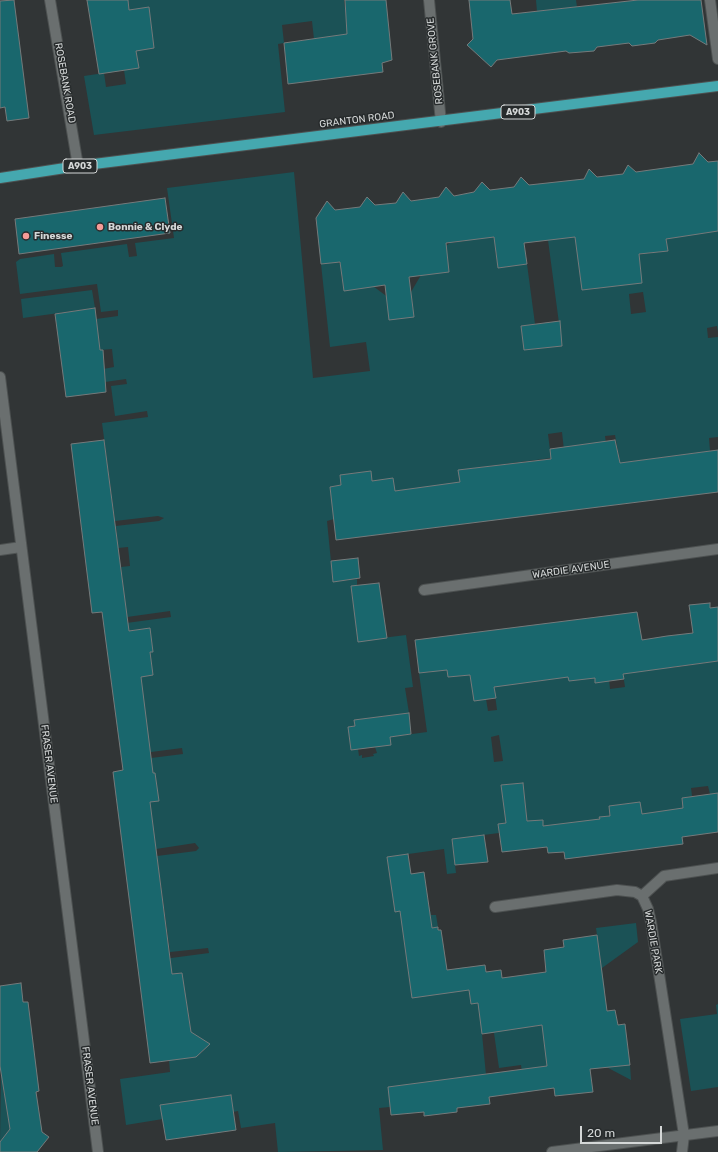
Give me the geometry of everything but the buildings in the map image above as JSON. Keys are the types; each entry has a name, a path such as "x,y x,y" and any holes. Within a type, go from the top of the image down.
{"main road":[{"name":"GRANTON ROAD","path":"0,178 78,166 442,122 718,86"}],"street":[{"name":"ROSEBANK ROAD","path":"50,0 78,166"},
{"name":"ROSEBANK GROVE","path":"429,0 442,122"},
{"path":"710,0 718,59"},
{"name":"FRASER AVENUE","path":"0,377 98,1152"},
{"path":"0,550 22,547"},
{"name":"WARDIE AVENUE","path":"424,590 718,549"},
{"path":"642,896 664,876 718,868"},
{"name":"WARDIE PARK","path":"496,907 617,890 635,892 642,896 648,909 651,922 684,1135 682,1152"},
{"path":"552,1152 718,1131"}],"shaded area":[{"path":"128,0 344,0 348,35 314,39 312,21 282,25 284,43 278,44 285,112 94,135 84,76 104,73 106,87 126,84 124,70 139,67 133,33 146,49 154,48 149,7 129,10"},
{"path":"536,0 576,0 577,7 537,12"},
{"path":"677,169 698,234 718,231 718,332 717,326 707,328 708,338 718,337 718,437 709,438 710,451 620,463 615,435 605,436 607,451 596,453 594,443 578,445 566,468 562,432 548,434 551,458 459,470 460,485 395,491 372,481 371,471 340,475 341,485 330,487 334,519 327,521 333,582 357,579 357,586 351,587 358,641 406,635 413,687 405,688 409,713 354,720 355,726 348,727 351,750 358,749 359,756 362,755 362,758 374,756 373,754 377,753 375,747 390,737 427,732 419,673 432,672 431,663 446,661 449,677 470,675 474,700 486,699 488,711 497,710 492,672 528,682 568,676 595,677 595,682 608,669 610,689 625,687 623,674 670,663 671,668 718,661 718,793 710,794 708,786 691,788 692,796 682,798 683,809 651,825 642,814 640,802 609,806 610,816 599,817 597,855 584,857 580,822 543,826 543,820 534,821 528,828 523,783 501,785 506,823 498,824 499,833 452,839 456,873 447,874 444,849 387,857 395,911 429,906 431,915 436,915 438,927 403,932 412,998 459,968 466,967 471,1003 514,998 528,1006 531,1027 542,1025 543,1028 558,970 601,964 596,928 636,923 638,942 602,968 605,991 578,995 630,1065 631,1080 595,1061 522,1072 521,1065 499,1068 494,1033 482,1034 486,1075 390,1107 379,1108 383,1150 278,1152 275,1123 241,1128 238,1111 233,1112 231,1095 161,1105 163,1119 126,1125 120,1079 170,1072 169,1060 194,1057 194,1053 201,1053 206,1048 204,1041 192,1039 188,1010 144,1015 185,995 182,973 171,974 156,960 209,953 208,948 170,952 157,856 196,851 199,848 195,843 156,849 143,759 183,754 182,748 128,755 141,677 153,675 150,652 153,651 150,629 105,634 104,626 171,617 170,611 127,617 121,567 130,566 128,547 118,548 116,526 159,521 164,518 158,516 115,521 102,423 148,417 147,411 115,416 111,386 127,384 126,379 105,382 103,369 114,367 112,349 100,350 96,319 118,316 118,310 101,312 97,284 20,294 16,262 20,259 54,254 55,267 61,267 63,266 61,253 127,244 129,257 137,256 135,243 174,238 167,188 294,172 313,378 370,371 366,342 330,347 321,264 337,262 345,267 341,274 344,290 373,286 414,317 411,292 421,275 449,272 447,254 443,248 450,243 465,241 459,195 470,193 492,237 497,240 495,249 498,268 527,264 535,324 521,326 524,350 562,346 541,187 578,236 582,290 595,289 594,279 604,259 668,251 666,239 685,236","holes":["643,292 646,312 631,314 629,294","499,735 503,761 494,762 491,737"]},
{"path":"92,290 95,308 23,318 21,299"},
{"path":"718,1004 718,1087 691,1091 680,1019 717,1014 716,1005"},
{"path":"1,1069 4,1095 21,1115 0,1142"}],"place":[{"name":"Bonnie & Clyde","path":"100,227"},
{"name":"Finesse","path":"26,236"}]}
